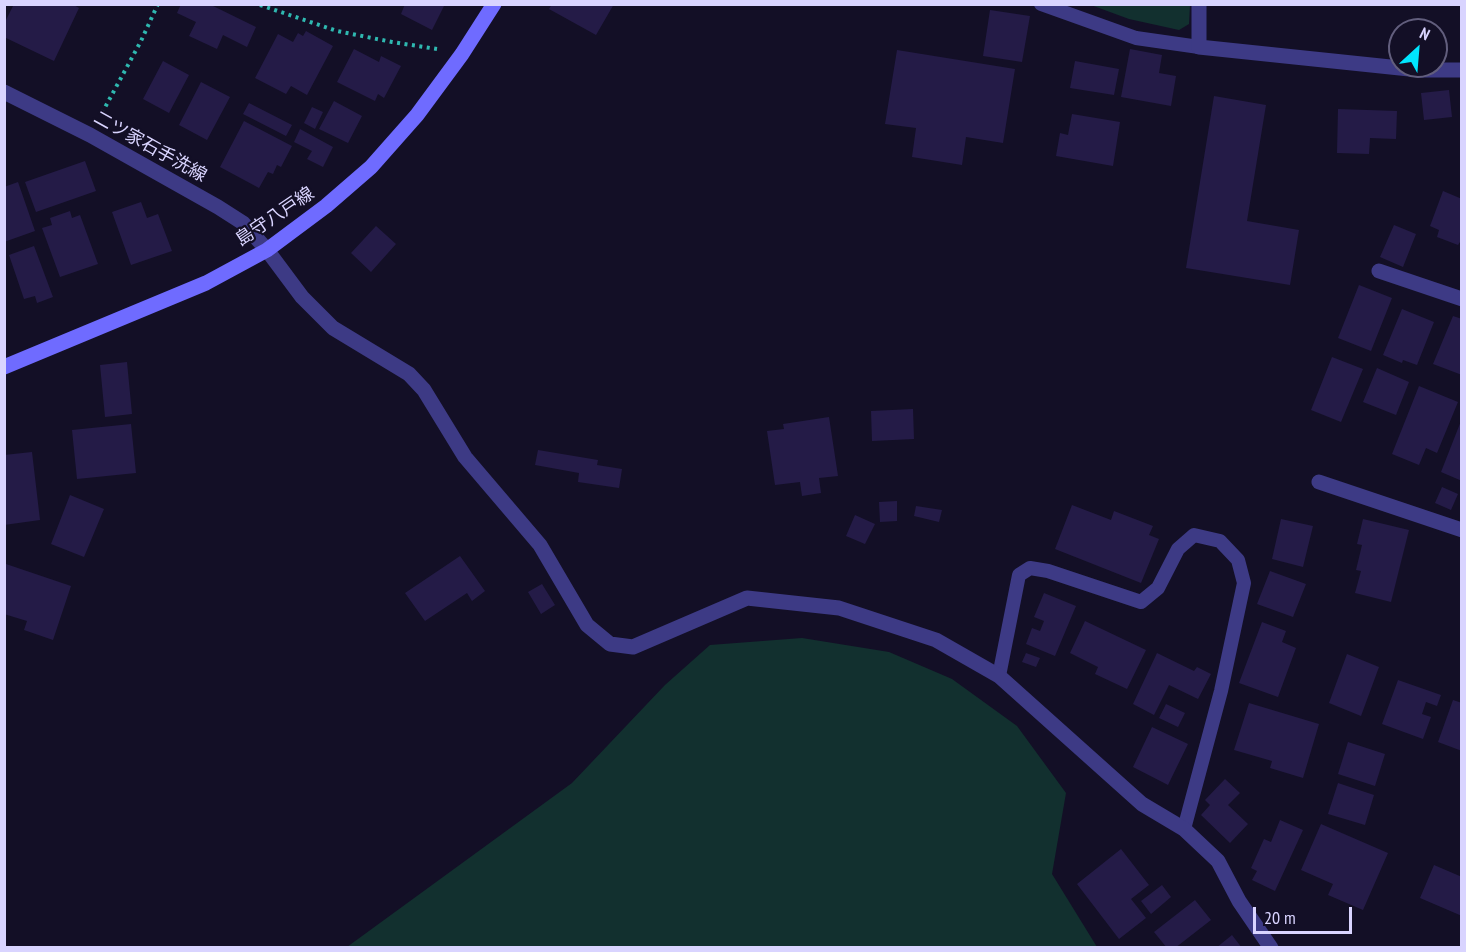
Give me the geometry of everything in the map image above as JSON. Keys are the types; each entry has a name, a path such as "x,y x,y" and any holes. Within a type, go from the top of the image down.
{"main road":[{"name":"島守八戸線","path":"4,367 206,283 267,250 326,206 370,167 417,115 462,54 494,4"}],"street":[{"path":"1199,4 1199,47 1419,70 1461,70"},
{"name":"二ツ家石手洗線","path":"4,92 90,135 243,223 267,250 302,297 333,328 409,374 424,390 465,457 540,545 587,625 610,644 633,647 747,598 839,608 936,640 999,676 1142,804 1184,829 1218,861 1239,901 1272,948"},
{"path":"1379,271 1461,299"},
{"path":"1319,482 1461,530"}],"lane":[{"path":"1041,4 1136,38 1199,47"},
{"path":"999,676 1018,575 1030,568 1048,571 1141,602 1158,588 1178,549 1194,535 1220,541 1238,560 1244,583 1221,691 1184,829"}],"path":[{"path":"90,135 141,41 158,4"},
{"path":"260,5 337,31 462,54"}],"green space":[{"path":"1091,5 1190,5 1189,24 1179,30 1129,19"},
{"path":"802,638 889,652 952,679 1017,726 1066,793 1052,874 1097,947 347,947 572,783 665,685 710,645"}],"building":[{"path":"14,4 72,4 79,8 54,61 4,37 4,24"},
{"path":"181,4 209,4 256,27 247,47 223,35 217,49 189,36 196,22 177,13"},
{"path":"405,4 445,4 432,30 401,14"},
{"path":"552,4 614,4 596,35 549,9"},
{"path":"990,10 1030,16 1022,62 983,56"},
{"path":"306,31 333,46 307,95 291,86 286,94 255,78 278,34 293,42 298,33 303,36"},
{"path":"354,49 379,62 381,56 401,66 384,98 378,94 375,101 337,82"},
{"path":"1130,49 1162,55 1159,73 1176,76 1171,106 1121,97"},
{"path":"897,50 1015,69 1003,143 966,137 962,165 912,157 916,128 885,124"},
{"path":"163,61 189,75 169,113 143,99"},
{"path":"1075,61 1119,69 1114,95 1070,88"},
{"path":"201,82 230,97 207,140 179,125"},
{"path":"1449,90 1452,117 1424,120 1421,93"},
{"path":"1214,96 1266,105 1247,221 1299,230 1290,285 1186,268"},
{"path":"334,101 362,116 348,143 319,129"},
{"path":"249,103 292,125 286,136 243,114"},
{"path":"312,107 323,112 315,129 304,123"},
{"path":"1338,109 1397,111 1396,139 1370,138 1369,154 1337,153"},
{"path":"1072,114 1120,122 1113,166 1056,156 1060,133 1068,135"},
{"path":"244,121 292,146 281,167 277,165 273,174 268,172 259,188 220,167"},
{"path":"300,129 333,147 323,167 307,159 312,151 294,142"},
{"path":"85,161 96,191 36,212 25,182"},
{"path":"18,182 35,231 4,242 4,187"},
{"path":"1443,191 1462,199 1462,239 1458,245 1437,237 1439,230 1430,226"},
{"path":"141,202 147,218 158,214 172,251 131,265 112,212"},
{"path":"70,211 72,218 80,215 98,264 60,277 42,228 52,225 50,218"},
{"path":"1394,225 1416,234 1403,267 1380,257"},
{"path":"376,226 396,244 371,272 351,253"},
{"path":"34,246 53,297 37,303 35,296 24,299 9,255"},
{"path":"1359,285 1392,298 1371,351 1338,338"},
{"path":"1402,309 1434,322 1417,365 1403,360 1402,363 1383,355"},
{"path":"1453,316 1462,319 1462,375 1433,364"},
{"path":"1332,357 1363,369 1341,422 1311,410"},
{"path":"127,362 132,414 105,417 100,365"},
{"path":"1377,368 1409,382 1396,415 1363,402"},
{"path":"1419,386 1458,402 1437,453 1426,448 1419,465 1392,454"},
{"path":"913,409 914,439 872,441 871,411"},
{"path":"829,417 838,476 819,478 821,493 802,496 800,482 775,485 767,431 784,429 783,424"},
{"path":"1462,421 1462,481 1441,472"},
{"path":"131,424 136,473 77,479 72,430"},
{"path":"538,450 598,460 597,465 622,469 619,488 578,482 579,473 535,465"},
{"path":"32,452 40,520 4,525 4,455"},
{"path":"1442,487 1458,494 1451,510 1435,503"},
{"path":"70,495 104,509 84,557 51,544"},
{"path":"897,501 897,521 880,522 879,502"},
{"path":"1072,505 1111,520 1114,511 1153,526 1149,535 1159,539 1141,583 1055,549"},
{"path":"916,506 942,510 939,522 914,516"},
{"path":"855,515 875,524 865,544 846,536"},
{"path":"1281,519 1313,526 1303,567 1272,559"},
{"path":"1363,519 1409,530 1391,602 1355,593 1361,571 1356,570 1362,545 1357,544"},
{"path":"460,556 485,591 472,601 467,593 425,621 405,593"},
{"path":"6,564 71,586 53,640 24,630 27,621 4,614"},
{"path":"1270,571 1306,584 1293,617 1257,604"},
{"path":"542,584 555,605 541,614 528,592"},
{"path":"1044,593 1076,606 1055,656 1026,644 1032,628 1040,631 1044,621 1034,617"},
{"path":"1085,621 1146,650 1127,689 1095,674 1098,667 1070,653"},
{"path":"1262,622 1286,631 1282,642 1296,648 1278,697 1239,683"},
{"path":"1026,653 1040,658 1036,667 1022,662"},
{"path":"1157,653 1194,671 1197,667 1211,674 1198,699 1169,685 1154,715 1133,704"},
{"path":"1347,654 1379,667 1361,716 1329,703"},
{"path":"1398,680 1441,695 1437,706 1426,702 1422,714 1431,717 1423,739 1382,724"},
{"path":"1453,700 1462,703 1462,751 1438,742"},
{"path":"1249,703 1319,724 1303,778 1270,768 1272,761 1234,750"},
{"path":"1166,704 1185,713 1178,727 1159,718"},
{"path":"1152,727 1188,744 1168,785 1133,767"},
{"path":"1348,742 1385,754 1375,786 1338,774"},
{"path":"1225,779 1240,793 1228,805 1248,824 1230,843 1201,815 1210,805 1205,800"},
{"path":"1338,783 1374,795 1365,825 1328,814"},
{"path":"1280,820 1303,830 1275,891 1252,880 1257,871 1251,868 1264,839 1271,842"},
{"path":"1321,824 1388,853 1363,910 1328,895 1333,884 1301,870"},
{"path":"1121,849 1149,885 1131,899 1146,918 1119,939 1077,884"},
{"path":"1434,865 1462,877 1462,916 1420,898"},
{"path":"1162,885 1171,897 1151,914 1141,901"},
{"path":"1195,900 1211,920 1175,948 1167,948 1154,932"},
{"path":"1232,935 1242,948 1216,948"}]}
